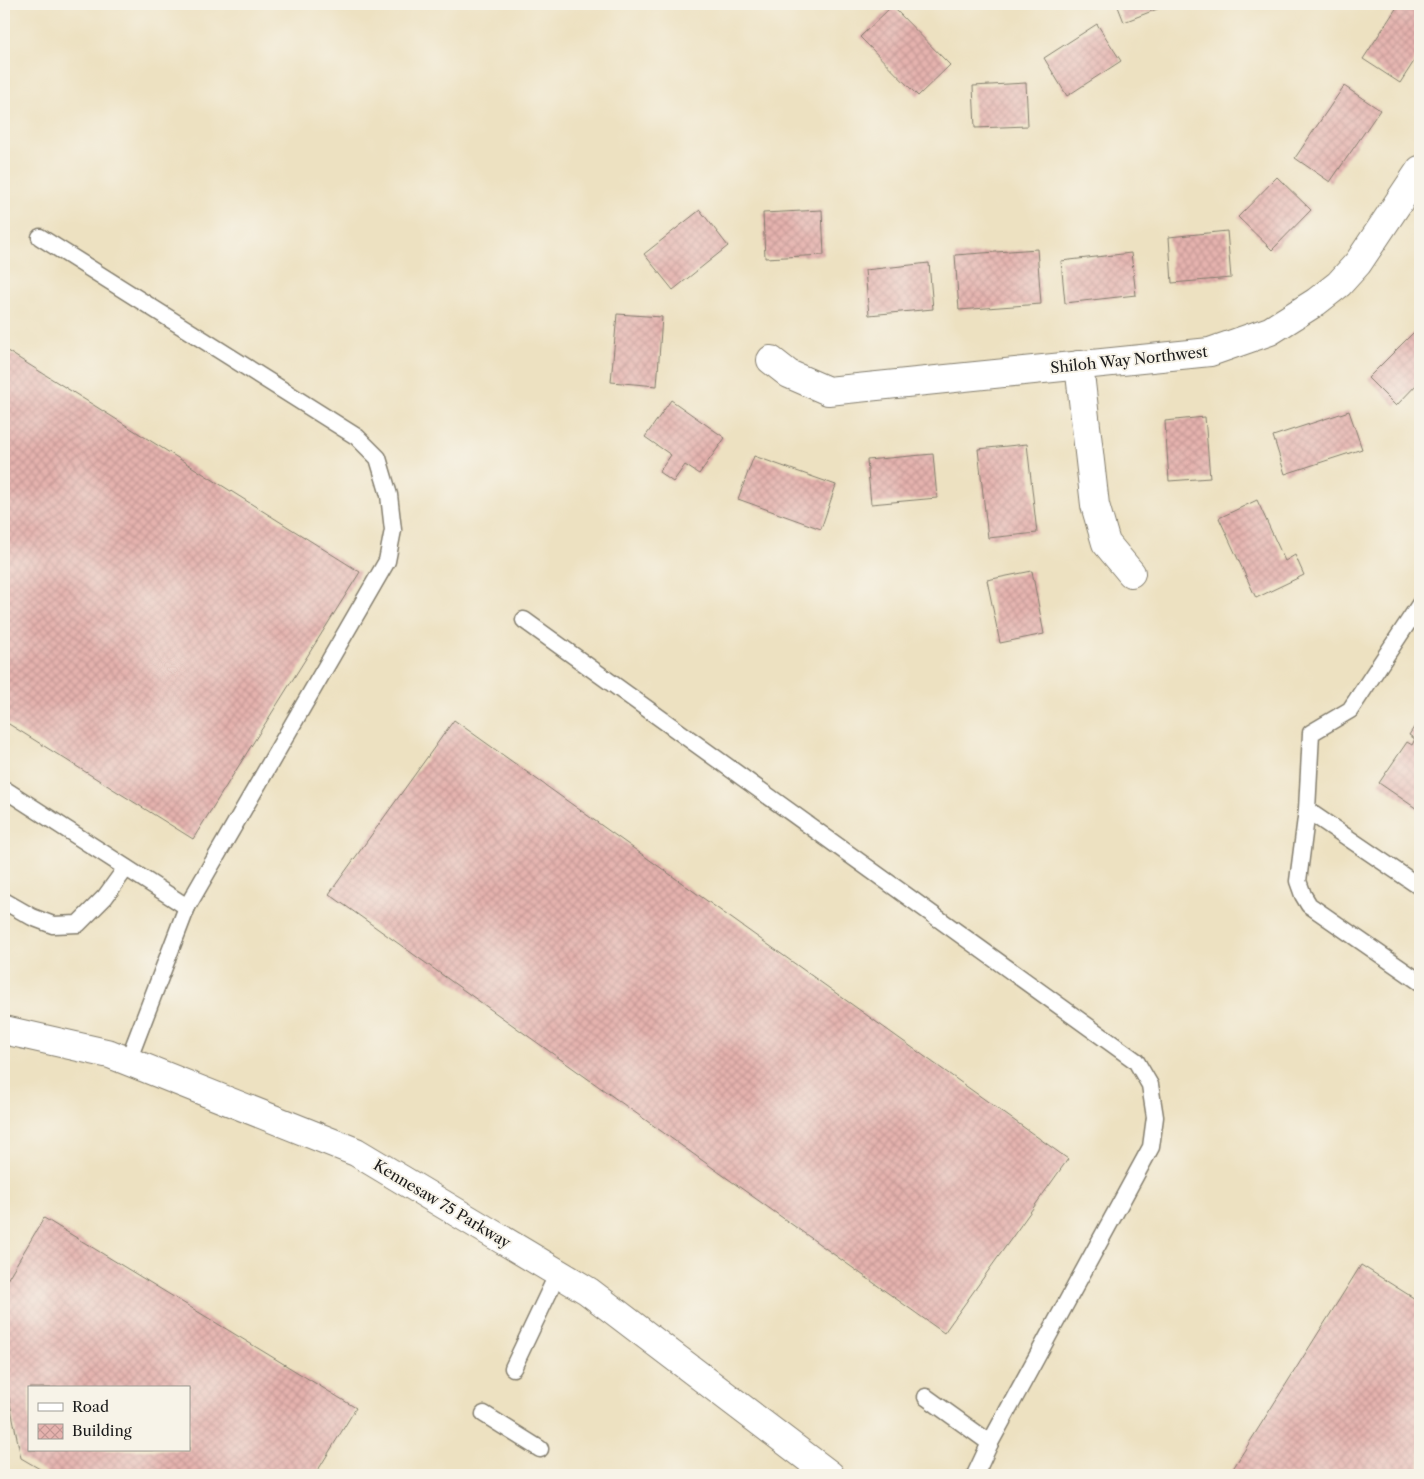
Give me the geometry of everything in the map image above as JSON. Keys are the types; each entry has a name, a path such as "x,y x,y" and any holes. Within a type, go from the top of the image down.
{"street":[{"name":"Shiloh Way Northwest","path":"771,360 789,374 828,391 1210,352 1270,331 1316,302 1339,284 1358,263 1420,170"},
{"path":"1079,366 1095,506 1106,544 1131,573"},
{"name":"Kennesaw 75 Parkway","path":"4,1030 110,1054 356,1152 588,1291 830,1475"}],"lane":[{"path":"40,237 357,437 378,458 389,495 392,530 387,562 186,908 128,1061"},
{"path":"1420,604 1350,710 1312,733 1307,810 1298,881 1302,894 1309,905 1420,982"},
{"path":"524,620 1136,1061 1150,1085 1155,1117 1151,1147 990,1443 976,1475"},
{"path":"4,789 186,908"},
{"path":"1307,810 1420,887"},
{"path":"4,901 32,917 53,925 78,924 105,897 126,868"},
{"path":"513,1368 558,1273"},
{"path":"926,1397 990,1443"},
{"path":"484,1414 540,1449"}],"building":[{"path":"1117,4 1170,4 1124,22"},
{"path":"1399,4 1420,4 1420,52 1400,83 1363,59"},
{"path":"892,6 950,65 918,96 860,37"},
{"path":"1097,24 1121,61 1067,96 1044,58"},
{"path":"1026,83 1028,126 975,128 973,86"},
{"path":"1344,86 1380,110 1330,182 1295,158"},
{"path":"1277,177 1311,210 1272,250 1238,217"},
{"path":"700,210 728,246 673,290 644,254"},
{"path":"822,210 824,255 765,258 763,213"},
{"path":"1227,231 1231,278 1172,283 1169,237"},
{"path":"1037,249 1041,304 959,310 955,255"},
{"path":"1131,253 1136,295 1065,303 1061,261"},
{"path":"929,263 933,309 869,315 865,270"},
{"path":"617,314 662,317 657,386 611,382"},
{"path":"1420,326 1420,381 1396,406 1368,378"},
{"path":"4,349 360,572 193,839 4,721"},
{"path":"671,400 725,438 699,474 685,465 673,482 659,472 671,455 645,437"},
{"path":"1349,411 1362,449 1285,474 1273,436"},
{"path":"1205,417 1210,478 1169,481 1165,421"},
{"path":"1027,444 1037,533 988,538 978,449"},
{"path":"933,454 937,498 871,504 867,460"},
{"path":"754,456 836,485 821,529 738,499"},
{"path":"1257,500 1285,561 1295,555 1304,575 1256,598 1219,518"},
{"path":"1032,571 1044,634 1000,643 987,580"},
{"path":"1420,718 1420,811 1379,783 1407,742 1412,745 1415,739 1409,735"},
{"path":"454,720 1068,1159 944,1333 329,894"},
{"path":"44,1218 356,1408 315,1475 50,1475 21,1458 4,1374 4,1285"},
{"path":"1361,1265 1420,1302 1420,1475 1229,1475"}]}
